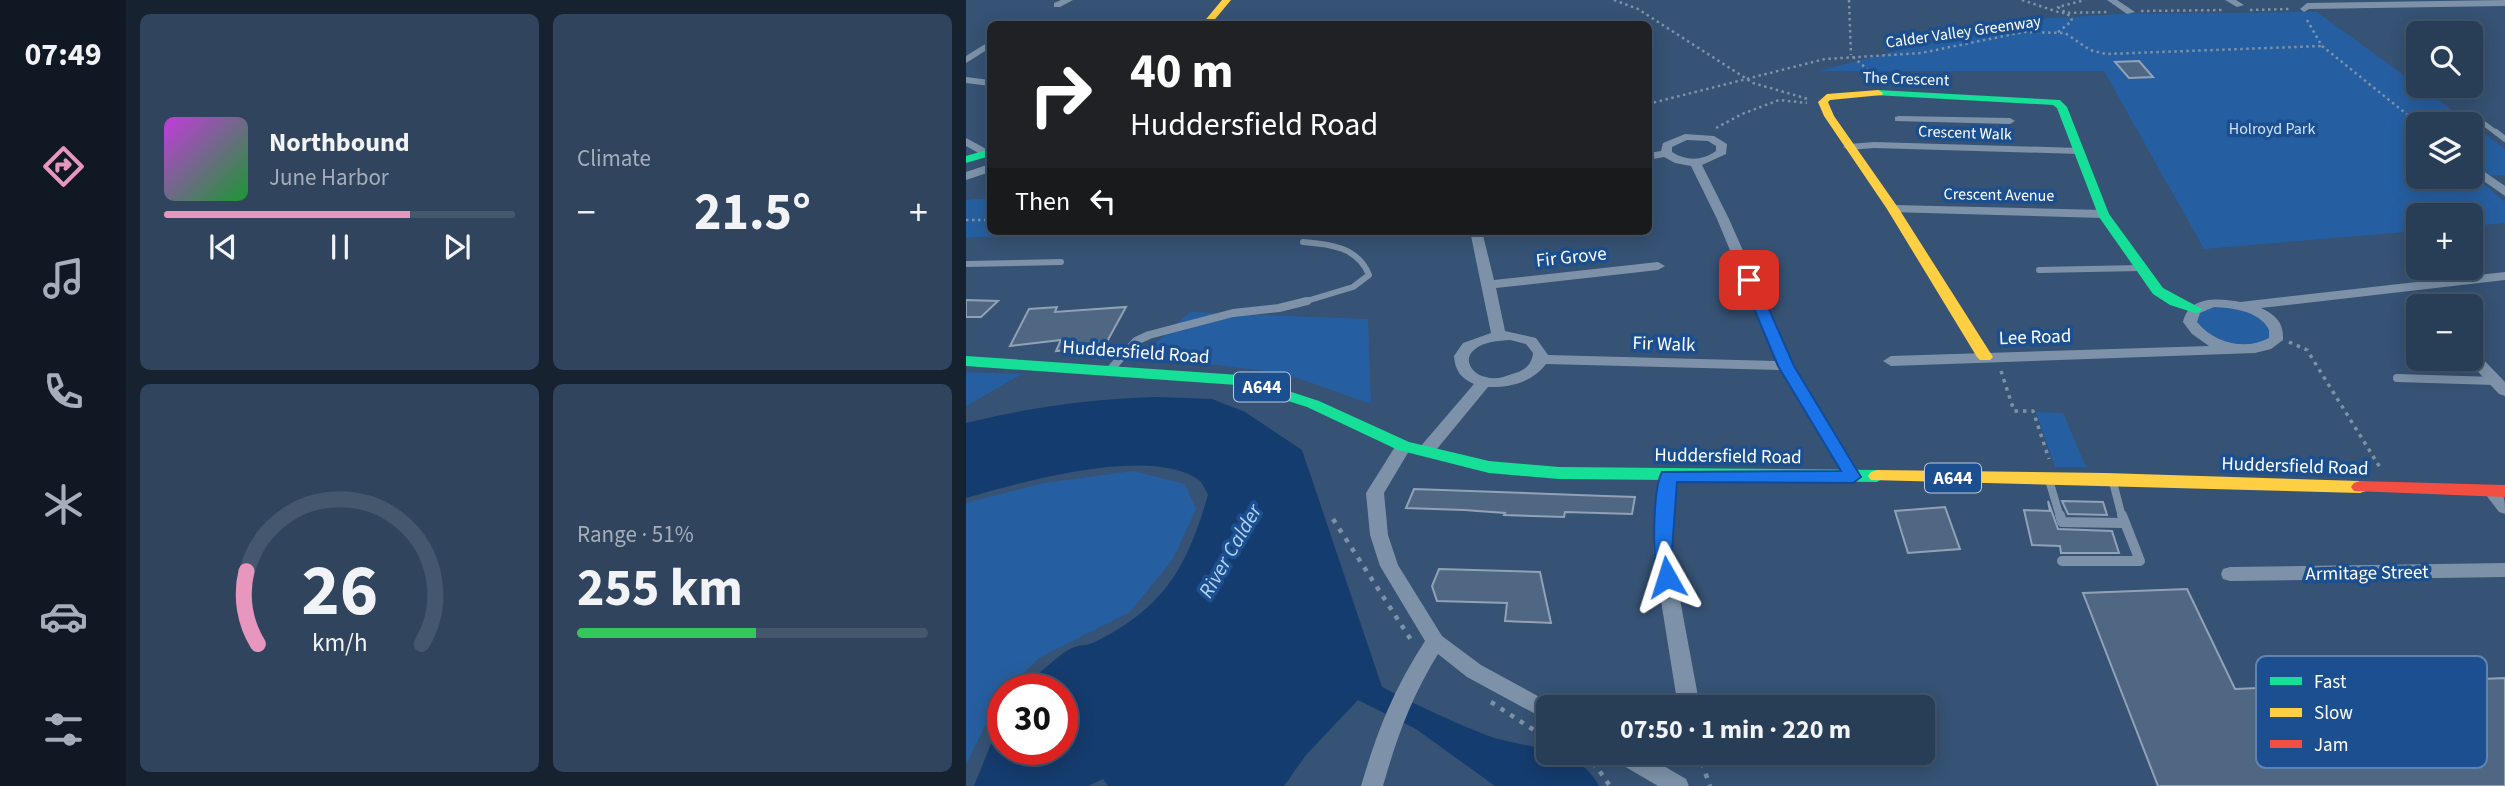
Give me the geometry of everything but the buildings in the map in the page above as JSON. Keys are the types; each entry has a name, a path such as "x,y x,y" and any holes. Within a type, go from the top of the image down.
{"main road":[{"path":"1209,21 1227,0"},
{"name":"The Crescent","path":"1824,102 1827,97 1843,93 2056,102 2062,107 2103,214 2158,291 2175,302 2195,309"},
{"path":"1824,102 1849,147 1894,209 1990,357"},
{"path":"966,160 987,158"},
{"name":"Huddersfield Road","path":"966,361 1239,380 1313,404 1404,446 1489,467 1559,473 2112,479 2498,491"}],"street":[{"path":"1057,5 1069,0"},
{"path":"2111,0 2130,12"},
{"path":"2229,0 2240,5"},
{"path":"2304,9 2307,6 2505,4"},
{"path":"966,60 987,46"},
{"path":"966,80 987,83"},
{"path":"1952,97 1962,120"},
{"path":"1899,119 2010,121"},
{"path":"1652,156 1665,153 1676,160 1695,162 1712,159 1722,152 1721,144 1702,137 1677,139 1667,145 1665,153"},
{"path":"966,141 987,157"},
{"name":"Crescent Walk","path":"1849,147 1874,145 2079,151"},
{"path":"966,176 987,160"},
{"path":"1695,162 1723,219 1786,366 1853,477"},
{"path":"2483,175 2505,192"},
{"name":"Crescent Avenue","path":"1894,209 2103,214"},
{"path":"1477,235 1499,336"},
{"name":"Fir Grove","path":"1488,285 1658,266"},
{"path":"2243,349 2213,342 2194,329 2190,322 2195,309 2214,303 2241,306 2505,276"},
{"path":"2276,331 2289,300"},
{"name":"The Crescent","path":"2175,302 2194,329"},
{"path":"2241,306 2266,317 2276,331"},
{"path":"2181,351 2194,329"},
{"name":"Lee Road","path":"1891,361 2243,349 2269,345 2276,331"},
{"path":"1511,335 1531,341 1541,352 1541,359 1531,372 1496,383 1484,382 1464,373 1459,366 1460,358 1474,343 1499,336 1511,335"},
{"name":"Fir Walk","path":"1541,359 1786,366"},
{"path":"2483,368 2500,386"},
{"path":"1426,451 1484,382"},
{"path":"1404,446 1375,493 1380,535 1389,566 1435,641 1475,671 1536,704"},
{"path":"1668,476 1662,551 1687,695"},
{"path":"2498,491 2505,508"},
{"name":"Armitage Street","path":"2230,574 2505,570"},
{"path":"1372,786 1389,728 1409,683 1435,641"},
{"path":"1642,765 1678,786"}],"lane":[{"path":"2483,123 2505,139"},
{"path":"1110,370 1136,341 1149,335 1233,313 1279,309 1320,298 1353,287 1369,275 1356,258 1337,245 1303,242"},
{"path":"966,264 1061,262"},
{"path":"2039,270 2140,268"},
{"path":"2398,378 2500,386"},
{"path":"2062,561 2140,561 2124,523 2112,479"},
{"path":"2053,480 2062,522 2124,523"}],"path":[{"path":"1614,0 1626,7 1638,9 1753,83 1795,98 1824,102"},
{"path":"1849,0 1851,55 1867,69 1869,93"},
{"path":"2022,0 2061,13 2224,10"},
{"path":"2058,32 2072,21 2058,7 2085,0"},
{"path":"2251,10 2304,9 2304,15 2322,46 2406,114"},
{"name":"Calder Valley Greenway","path":"1652,103 1825,59 1851,55 1918,53 2022,32 2066,33 2087,50 2106,54 2322,46"},
{"path":"1702,137 1742,114 1779,100 1824,102"},
{"path":"966,220 987,220"},
{"path":"2276,331 2307,350 2394,489"},
{"path":"1990,357 2014,411 2033,411 2053,480"},
{"path":"1595,765 1610,786"},
{"path":"1703,765 1710,786"}],"green space":[{"name":"Holroyd Park","path":"2317,12 2406,77 2406,98 2435,98 2454,112 2406,112 2406,189 2483,189 2483,183 2505,202 2505,223 2483,225 2483,203 2406,203 2406,232 2204,249 2104,71 1819,71 2017,20 2122,14"},
{"name":"Holroyd Park","path":"2483,133 2505,149 2505,175 2483,176"},
{"path":"987,198 987,235 1014,235 966,238 966,200"},
{"path":"2203,305 2254,310 2278,332 2257,348 2213,342 2191,315"},
{"path":"1190,312 1368,319 1371,404 1283,373 1141,356"},
{"path":"966,372 1022,374 966,406"},
{"path":"2036,412 2063,413 2086,467 2055,467"},
{"path":"1133,471 1185,484 1196,509 1173,559 1130,612 1039,658 1022,674 987,674 987,722 966,764 966,503 1044,483"}],"water":[{"name":"River Calder","path":"1157,397 1212,399 1245,412 1302,450 1382,687 1486,735 1536,747 1536,765 1581,765 1599,786 1495,786 1416,729 1358,700 1306,755 1284,786 1108,786 1103,779 1088,786 974,786 987,754 987,765 1078,765 1078,674 1038,674 1065,652 1095,642 1119,629 1156,599 1181,564 1208,495 1200,481 1179,470 1151,466 1119,466 1050,476 966,498 966,423 1014,412 1108,400"}],"traffic: fast":[{"path":"1878,93 2056,102 2062,107 2103,214 2158,291 2175,302 2195,309"},
{"path":"966,160 987,153"},
{"path":"966,361 1239,380 1313,404 1404,446 1489,467 1559,473 1877,476"}],"traffic: slow":[{"path":"1209,21 1227,0"},
{"path":"1878,93 1827,97 1823,102 1829,116 1893,209 1985,357"},
{"path":"1877,476 2106,479 2360,487"}],"traffic: jam":[{"path":"2360,487 2505,491"}],"route":[{"path":"1667,577 1662,551 1668,476 1853,477 1786,366 1749,280"}]}
